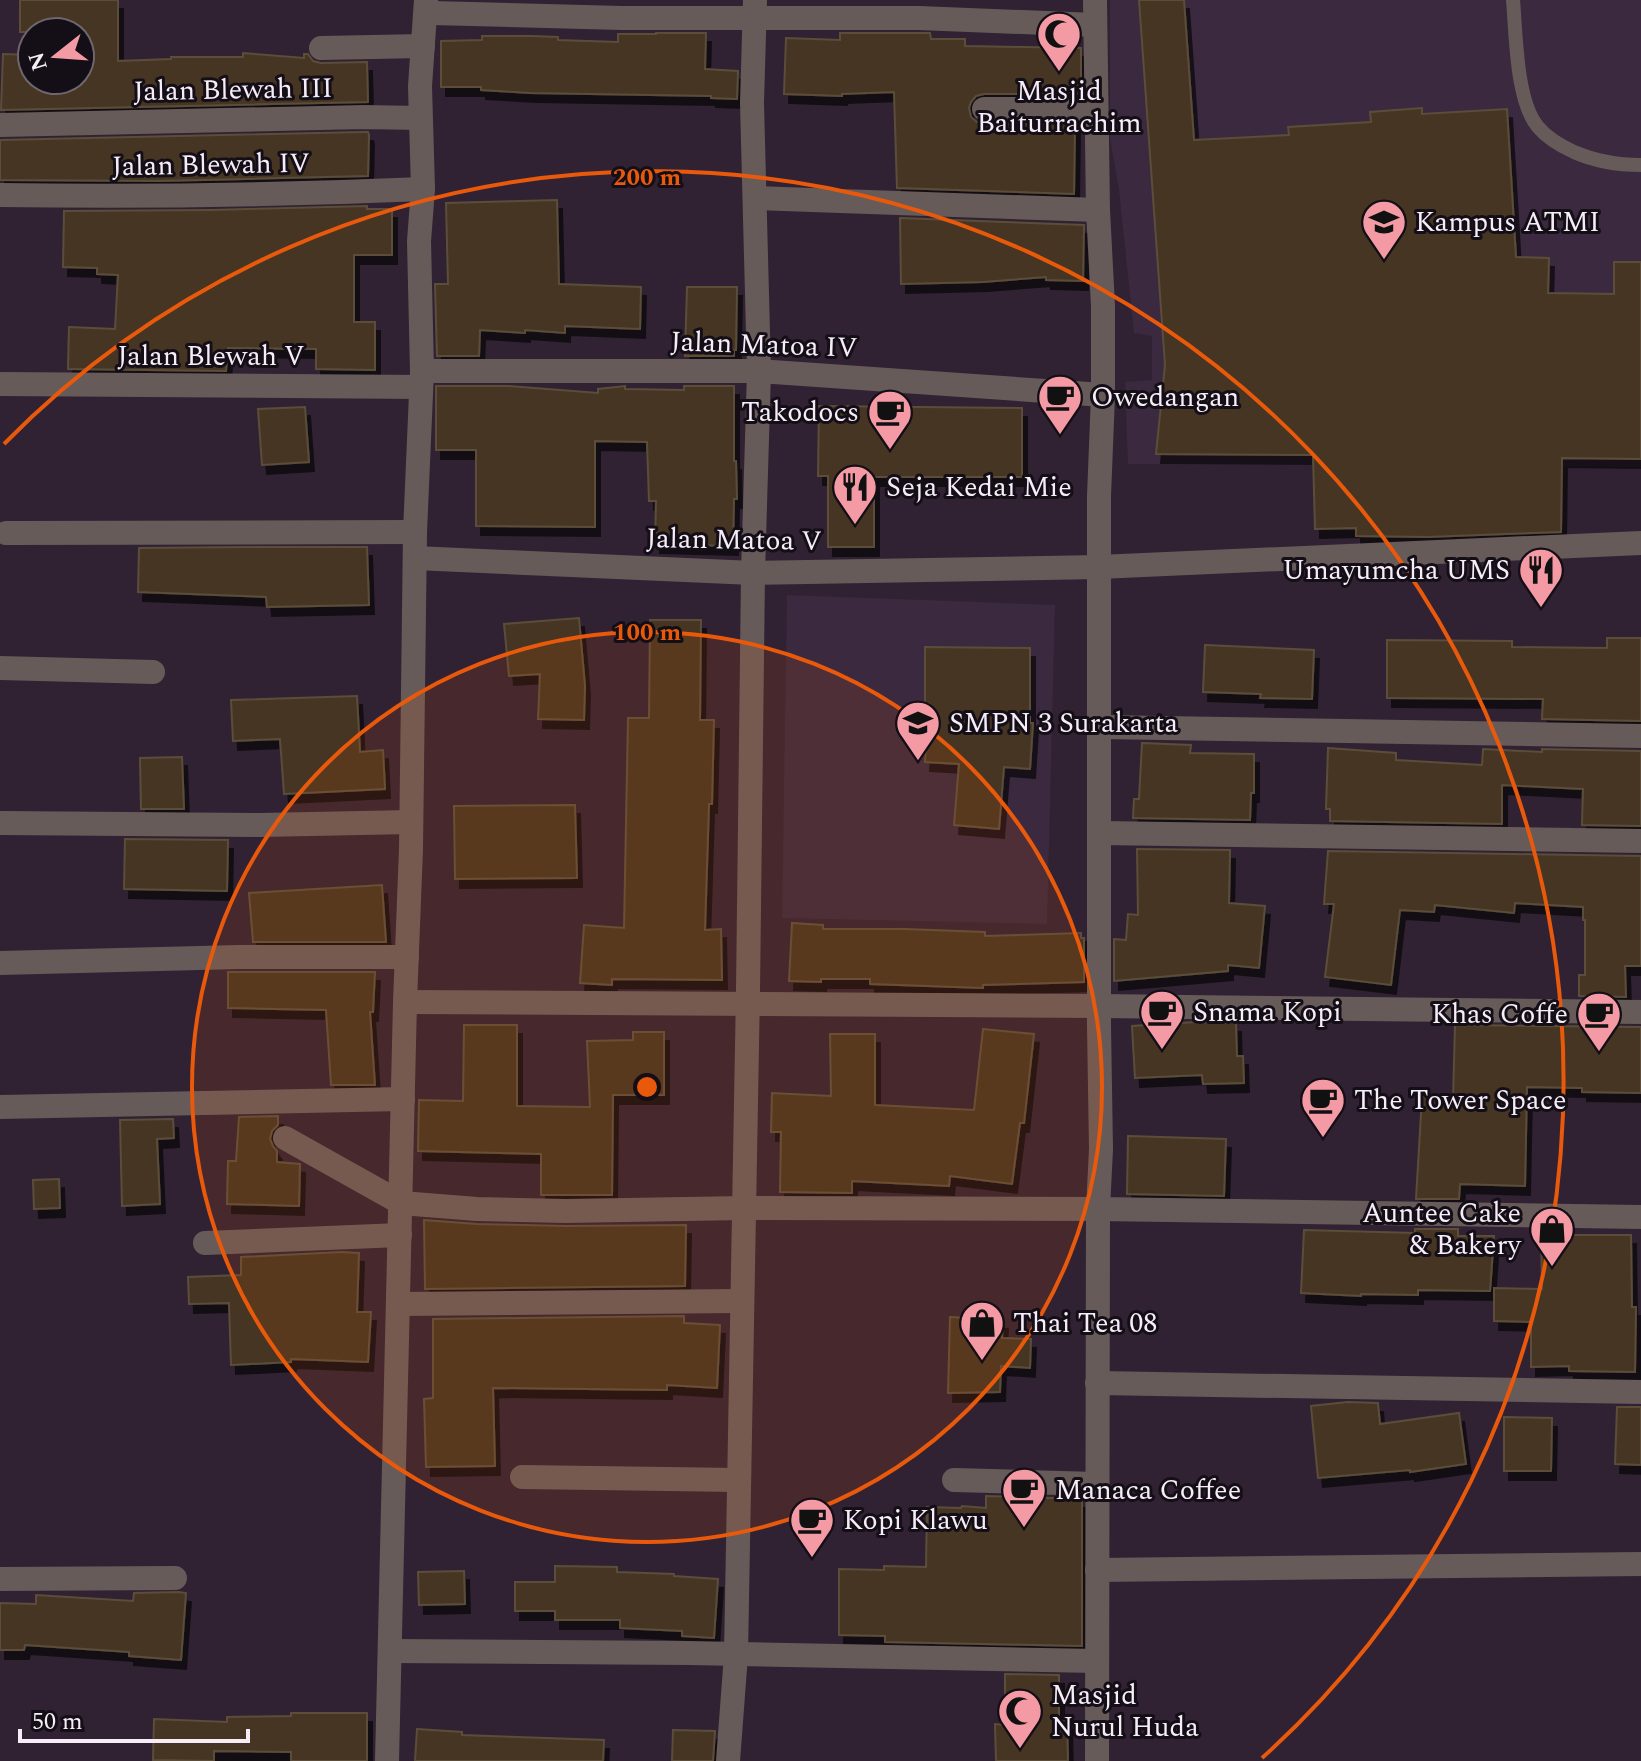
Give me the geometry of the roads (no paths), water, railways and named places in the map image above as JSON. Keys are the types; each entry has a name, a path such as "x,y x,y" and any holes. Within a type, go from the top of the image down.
{"street":[{"path":"1095,0 1098,210 1103,306 1099,496 1101,1149 1098,1209 1097,1761"},
{"path":"387,1761 411,822 415,532 422,379 419,241 423,189 420,118 423,46 429,6 622,18 755,8 1095,25"},
{"path":"728,1761 736,1655 759,371 752,103 755,8"},
{"path":"321,48 423,46"},
{"path":"984,109 1096,109"},
{"name":"Jalan Blewah III","path":"0,125 420,118"},
{"name":"Jalan Blewah IV","path":"0,195 273,195 423,189"},
{"path":"755,198 1098,210"},
{"name":"Jalan Matoa IV","path":"422,379 759,371 1103,395"},
{"name":"Jalan Blewah V","path":"0,384 422,379"},
{"path":"6,533 415,532"},
{"name":"Jalan Matoa V","path":"415,558 753,573 1099,567 1641,543"},
{"path":"0,668 153,672"},
{"path":"1100,727 1641,736"},
{"path":"0,823 260,825 411,822"},
{"path":"1100,833 1641,841"},
{"path":"0,963 239,957 407,957"},
{"path":"405,1002 1641,1012"},
{"path":"0,1107 403,1099"},
{"path":"285,1138 401,1203 477,1209 1098,1209 1641,1217"},
{"path":"205,1243 400,1235"},
{"path":"399,1304 742,1301"},
{"path":"1097,1383 1641,1392"},
{"path":"522,1477 739,1480"},
{"path":"954,1480 1097,1484"},
{"path":"1097,1570 1641,1564"},
{"path":"0,1579 175,1578"},
{"path":"391,1651 1097,1661"}],"lane":[{"path":"1513,0 1518,64 1526,101 1537,127 1557,144 1590,159 1616,165 1641,165"}],"place":[{"name":"Masjid Baiturrachim","path":"1059,73"},
{"name":"Kampus ATMI","path":"1384,261"},
{"name":"Owedangan","path":"1060,436"},
{"name":"Takodocs","path":"890,451"},
{"name":"Seja Kedai Mie","path":"855,526"},
{"name":"Umayumcha UMS","path":"1541,609"},
{"name":"SMPN 3 Surakarta","path":"918,762"},
{"name":"Snama Kopi","path":"1162,1051"},
{"name":"Khas Coffe","path":"1599,1053"},
{"name":"The Tower Space","path":"1323,1139"},
{"name":"Auntee Cake & Bakery","path":"1552,1268"},
{"name":"Thai Tea 08","path":"982,1362"},
{"name":"Manaca Coffee","path":"1024,1529"},
{"name":"Kopi Klawu","path":"812,1559"},
{"name":"Masjid Nurul Huda","path":"1020,1750"}]}
